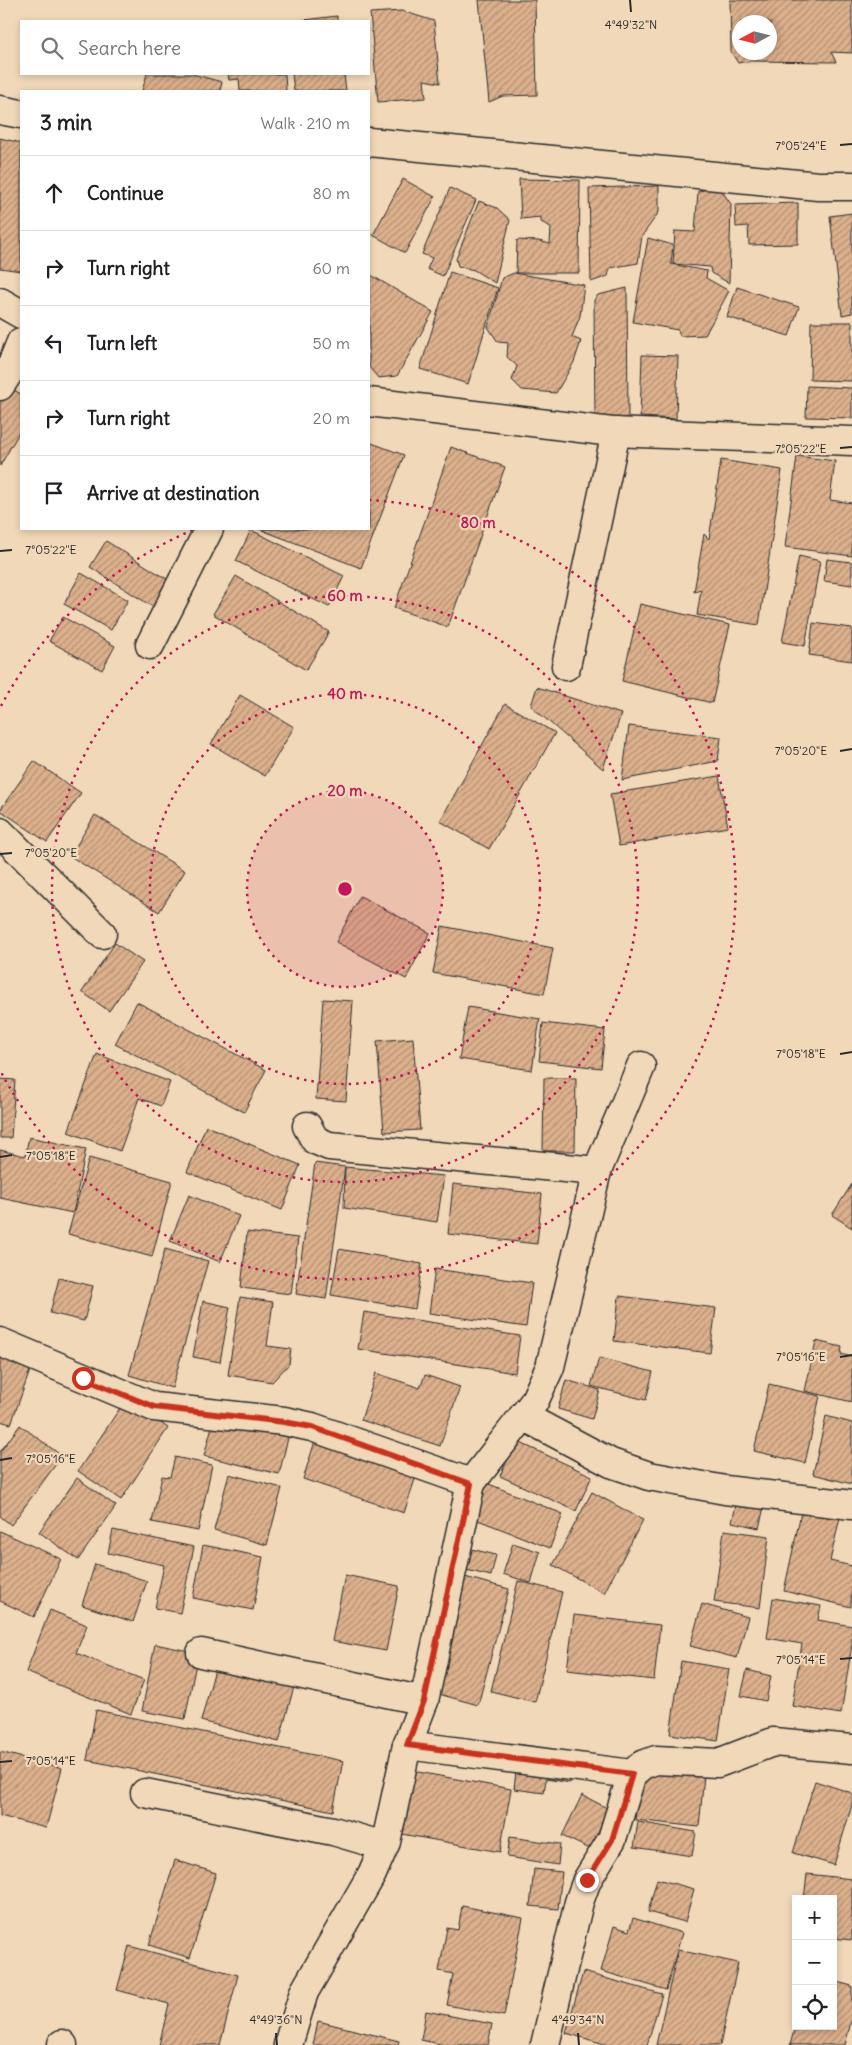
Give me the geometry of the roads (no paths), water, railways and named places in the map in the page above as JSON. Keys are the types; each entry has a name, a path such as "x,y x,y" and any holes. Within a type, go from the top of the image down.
{"street":[{"path":"0,110 20,114"},
{"path":"370,142 808,185 852,186"},
{"path":"0,302 20,313"},
{"path":"0,386 8,374 20,344"},
{"path":"370,402 616,432 852,442"},
{"path":"566,666 616,432"},
{"path":"150,645 208,530"},
{"path":"0,832 102,934"},
{"path":"288,2045 304,1992 372,1874 384,1846 407,1745 424,1701 471,1484 534,1402 550,1367 597,1171 640,1066"},
{"path":"307,1126 315,1140 329,1146 597,1171"},
{"path":"0,1342 154,1407 274,1420 312,1427 471,1484"},
{"path":"523,1416 611,1463 649,1476 725,1490 852,1505"},
{"path":"201,1653 424,1701"},
{"path":"544,2045 579,1902 587,1880 612,1840 632,1774 642,1765 656,1760 718,1763 774,1742 852,1748"},
{"path":"407,1745 632,1774"},
{"path":"145,1793 333,1831 384,1846"}]}
